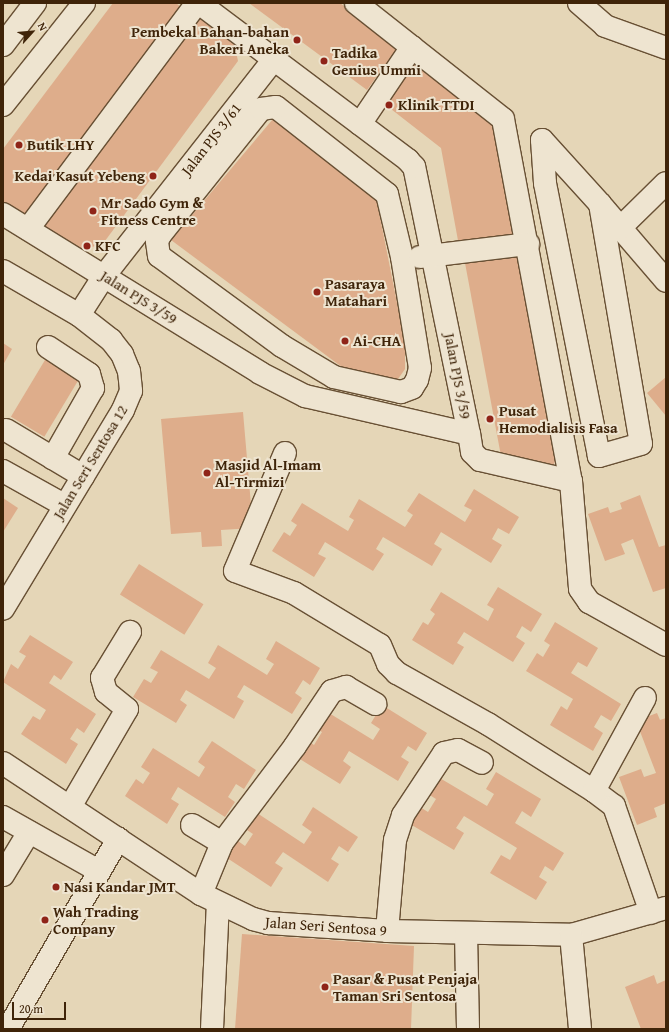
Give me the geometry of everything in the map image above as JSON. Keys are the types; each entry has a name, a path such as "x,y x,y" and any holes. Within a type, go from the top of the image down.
{"street":[{"path":"3,45 35,3"},
{"path":"3,104 84,3"},
{"path":"28,229 198,3"},
{"name":"Jalan PJS 3/59","path":"3,214 260,373 305,396 469,434 434,256 414,167 360,124 198,3"},
{"path":"356,3 503,120 528,244 571,481 580,589 589,602 666,645"},
{"path":"579,3 605,26 666,48"},
{"path":"360,124 412,47"},
{"name":"Jalan PJS 3/61","path":"79,314 104,276 189,183 274,59"},
{"path":"276,107 388,194 402,257 420,368 417,380 412,388 401,392 334,377 282,346 159,256 157,241 189,183 261,109 276,107"},
{"path":"600,204 640,444 599,456 545,183 542,140 600,204 666,281"},
{"path":"620,228 666,182"},
{"path":"402,257 434,256 528,244"},
{"name":"Jalan Seri Sentosa 12","path":"3,270 79,314 111,340 122,354 129,371 131,391 123,410 64,505 3,609"},
{"path":"260,373 282,346"},
{"path":"48,347 89,374 93,388 53,458"},
{"path":"6,430 82,476"},
{"path":"469,434 472,452 480,460 571,481"},
{"path":"285,453 235,570 294,592 367,637 380,646 388,664 397,673 488,724 594,791 614,806 659,911"},
{"path":"3,471 64,505"},
{"path":"70,807 127,709 106,692 102,678 130,632"},
{"path":"212,1029 210,899 222,843 295,746 332,690 346,688 375,704"},
{"path":"594,791 645,698"},
{"path":"387,930 395,840 403,815 444,753 458,750 482,763"},
{"name":"Jalan Seri Sentosa 9","path":"3,763 210,899 253,919 268,923 466,934 571,935 659,911"},
{"path":"3,817 99,871"},
{"path":"192,825 222,843"},
{"path":"3,875 29,832"},
{"path":"8,1029 118,839"},
{"path":"466,934 468,1029"},
{"path":"571,935 580,1029"}],"building":[{"path":"113,3 176,3 182,8 25,219 3,206 3,149"},
{"path":"249,3 340,3 398,47 367,90"},
{"path":"199,17 234,43 238,61 102,245 80,249 38,223"},
{"path":"415,58 494,118 515,236 459,246 441,148 382,102"},
{"name":"Pasaraya Matahari","path":"273,119 376,197 405,343 405,369 396,382 350,373 171,240"},
{"path":"519,252 560,454 550,470 501,456 465,263"},
{"path":"3,343 12,349 3,365"},
{"path":"48,355 81,375 44,437 11,417"},
{"path":"666,377 666,416 647,393"},
{"name":"Masjid Al-Imam Al-Tirmizi","path":"243,412 253,528 221,530 222,546 202,547 201,532 171,534 161,419"},
{"path":"474,489 519,517 509,534 498,528 492,539 502,545 491,563 441,532 434,544 442,549 432,566 383,537 376,549 384,554 373,571 325,542 318,554 326,558 314,577 272,551 284,532 290,536 297,525 291,521 302,503 348,531 354,520 349,517 359,499 405,527 413,515 407,511 419,493 465,522 472,510 464,506"},
{"path":"640,495 659,547 666,545 666,588 653,592 633,539 621,544 625,554 605,561 588,514 608,507 610,513 622,509 620,503"},
{"path":"3,498 18,508 3,532"},
{"path":"139,564 203,604 184,635 120,595"},
{"path":"498,587 542,614 531,632 522,626 516,637 525,643 513,662 464,632 457,643 464,647 453,665 412,640 423,622 428,625 435,614 430,610 441,592 488,621 494,609 487,605"},
{"path":"555,622 598,648 587,667 578,662 571,673 621,704 611,721 601,715 594,727 603,733 593,751 550,725 561,706 567,710 573,699 526,671 537,653 543,657 550,645 544,641"},
{"path":"30,635 73,662 61,680 54,675 49,683 96,714 84,733 77,728 70,739 78,744 66,764 21,734 33,716 40,720 46,710 3,682 11,664 18,669 26,656 19,652"},
{"path":"276,641 320,668 310,685 303,680 295,693 302,698 292,714 244,685 237,697 244,701 234,719 186,690 180,700 187,705 176,723 133,697 144,679 151,683 158,672 150,668 161,650 209,679 216,668 208,663 218,645 267,675 274,664 266,659"},
{"path":"382,705 427,733 416,751 408,746 401,757 409,762 398,781 349,751 343,761 351,767 340,784 295,756 305,739 314,745 322,732 313,727 324,710 373,740 380,729 371,723"},
{"path":"657,713 660,720 666,718 666,803 654,808 657,817 637,825 619,777 641,769 644,777 656,773 636,721"},
{"path":"212,741 256,770 244,789 236,784 228,797 235,802 225,817 178,787 171,799 179,804 167,824 125,796 136,779 143,784 150,773 141,767 153,748 199,777 205,767 198,762"},
{"path":"496,772 541,799 531,817 522,811 515,823 564,853 553,871 545,866 539,877 547,882 536,900 490,873 501,855 510,860 517,848 464,816 456,828 464,833 454,850 410,824 420,807 428,812 436,799 428,794 438,777 487,806 494,794 486,789"},
{"path":"313,807 358,837 348,852 339,846 331,859 339,864 328,882 283,852 275,863 283,868 271,887 227,858 238,841 245,846 253,834 247,830 257,813 304,844 312,832 302,825"},
{"name":"Pasar & Pusat Penjaja Taman Sri Sentosa","path":"242,934 414,946 411,1029 235,1029"},
{"path":"654,975 657,984 666,980 666,1029 641,1029 625,987"}],"place":[{"name":"Pembekal Bahan-bahan Bakeri Aneka","path":"297,40"},
{"name":"Tadika Genius Ummi","path":"324,61"},
{"name":"Klinik TTDI","path":"389,105"},
{"name":"Butik LHY","path":"19,145"},
{"name":"Kedai Kasut Yebeng","path":"153,176"},
{"name":"Mr Sado Gym & Fitness Centre","path":"93,211"},
{"name":"KFC","path":"87,246"},
{"name":"Pasaraya Matahari","path":"317,292"},
{"name":"Ai-CHA","path":"345,341"},
{"name":"Pusat Hemodialisis Fasa","path":"490,419"},
{"name":"Masjid Al-Imam Al-Tirmizi","path":"207,473"},
{"name":"Nasi Kandar JMT","path":"56,887"},
{"name":"Wah Trading Company","path":"45,920"},
{"name":"Pasar & Pusat Penjaja Taman Sri Sentosa","path":"325,987"}]}
